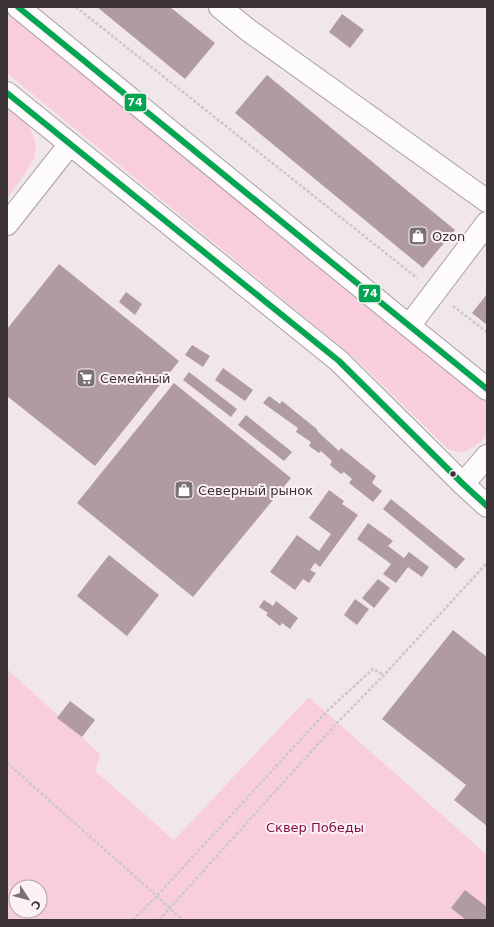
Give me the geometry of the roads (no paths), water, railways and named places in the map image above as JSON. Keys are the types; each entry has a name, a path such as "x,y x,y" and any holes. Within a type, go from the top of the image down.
{"street":[{"path":"18,7 487,389"},
{"path":"220,7 248,30 487,200"},
{"path":"7,93 339,361 487,506"},
{"path":"7,224 70,144"},
{"path":"409,326 487,223"},
{"path":"463,484 487,456"}],"place":[{"name":"Ozon","path":"418,236"},
{"name":"Семейный","path":"86,378"},
{"name":"Северный рынок","path":"184,490"}],"park label":[{"name":"Сквер Победы","path":"315,827"}]}
